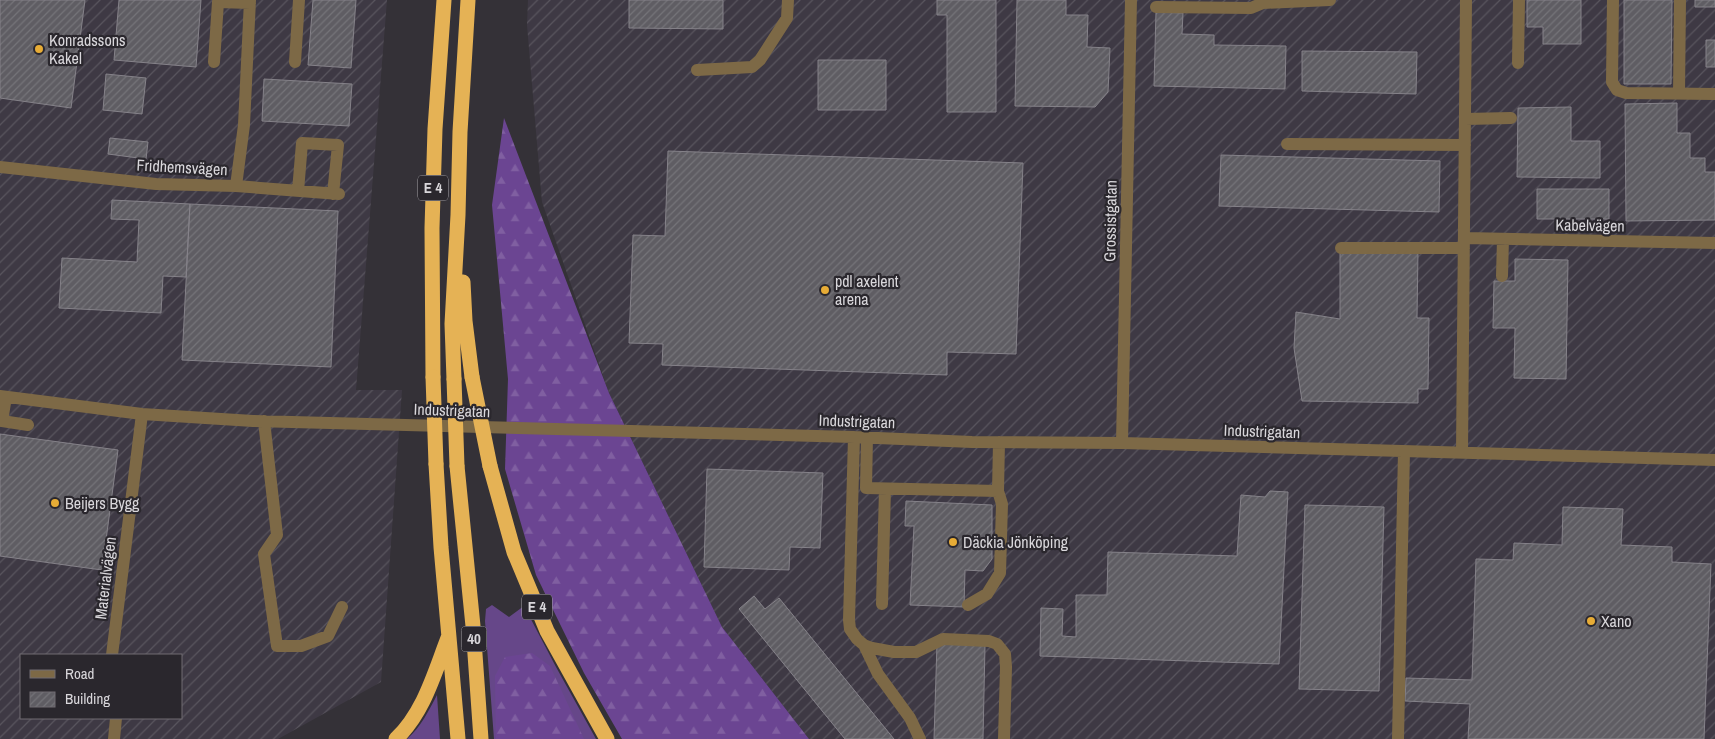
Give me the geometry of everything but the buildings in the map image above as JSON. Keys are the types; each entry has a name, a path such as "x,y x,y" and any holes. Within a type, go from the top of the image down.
{"highway":[{"name":"E 4","path":"444,0 435,129 432,218 433,377 441,547 458,739"},
{"name":"E 4","path":"468,0 460,132 458,215 465,321 472,377 490,466 514,552 547,631 607,739"},
{"name":"40","path":"458,215 452,324 457,466 473,626 481,739"},
{"path":"396,739 408,728 420,709 449,634"}],"street":[{"path":"295,62 299,0"},
{"path":"697,70 752,67 760,60 787,18 788,0"},
{"name":"Grossistgatan","path":"1122,443 1130,0"},
{"path":"1156,7 1251,8 1262,1 1330,0"},
{"path":"1462,453 1466,0"},
{"path":"1518,63 1520,0"},
{"path":"1613,0 1612,82 1617,90 1626,93 1715,94"},
{"path":"1679,94 1680,0"},
{"path":"214,62 218,2 250,1"},
{"name":"Fridhemsvägen","path":"0,167 156,184 236,186 244,125 250,1"},
{"path":"1465,119 1511,118"},
{"path":"236,186 298,191 336,194 338,145 302,143 298,191"},
{"path":"1287,144 1465,145"},
{"path":"1502,276 1503,239"},
{"name":"Kabelvägen","path":"1341,248 1464,243 1503,239 1715,243"},
{"path":"3,396 2,421 28,425"},
{"name":"Industrigatan","path":"3,396 142,414 264,421 1715,460"},
{"name":"Materialvägen","path":"112,654 142,414"},
{"path":"264,421 277,535 264,554 277,646 301,646 328,636 342,606"},
{"path":"854,437 850,629 857,639 864,644 872,648 894,652 916,652 943,639 989,641 997,644 1005,654 1006,667 1004,739"},
{"path":"867,438 866,488 998,491"},
{"path":"968,605 986,594 1000,573 1002,504 998,491 999,442"},
{"path":"1398,739 1404,451"},
{"path":"882,604 885,489"},
{"path":"864,644 878,674 910,718 920,739"},
{"path":"114,739 116,719"}],"shaded area":[{"path":"0,0 387,0 356,390 402,390 381,682 278,739 0,739"},
{"path":"528,0 1715,0 1715,739 809,739 722,627 609,393 542,202 527,25"},
{"path":"492,605 509,617 524,606 596,739 494,739 485,621 486,609"},
{"path":"437,695 440,739 407,739 421,724"}],"green space":[{"path":"504,118 609,393 722,627 809,739 622,739 584,673 536,575 505,469 508,379 492,205"},
{"path":"532,653 550,666 584,739 496,739 495,676 505,657"}],"place":[{"name":"Konradssons Kakel","path":"39,49"},
{"name":"pdl axelent arena","path":"825,290"},
{"name":"Beijers Bygg","path":"55,503"},
{"name":"Däckia Jönköping","path":"953,542"},
{"name":"Xano","path":"1591,621"}]}
